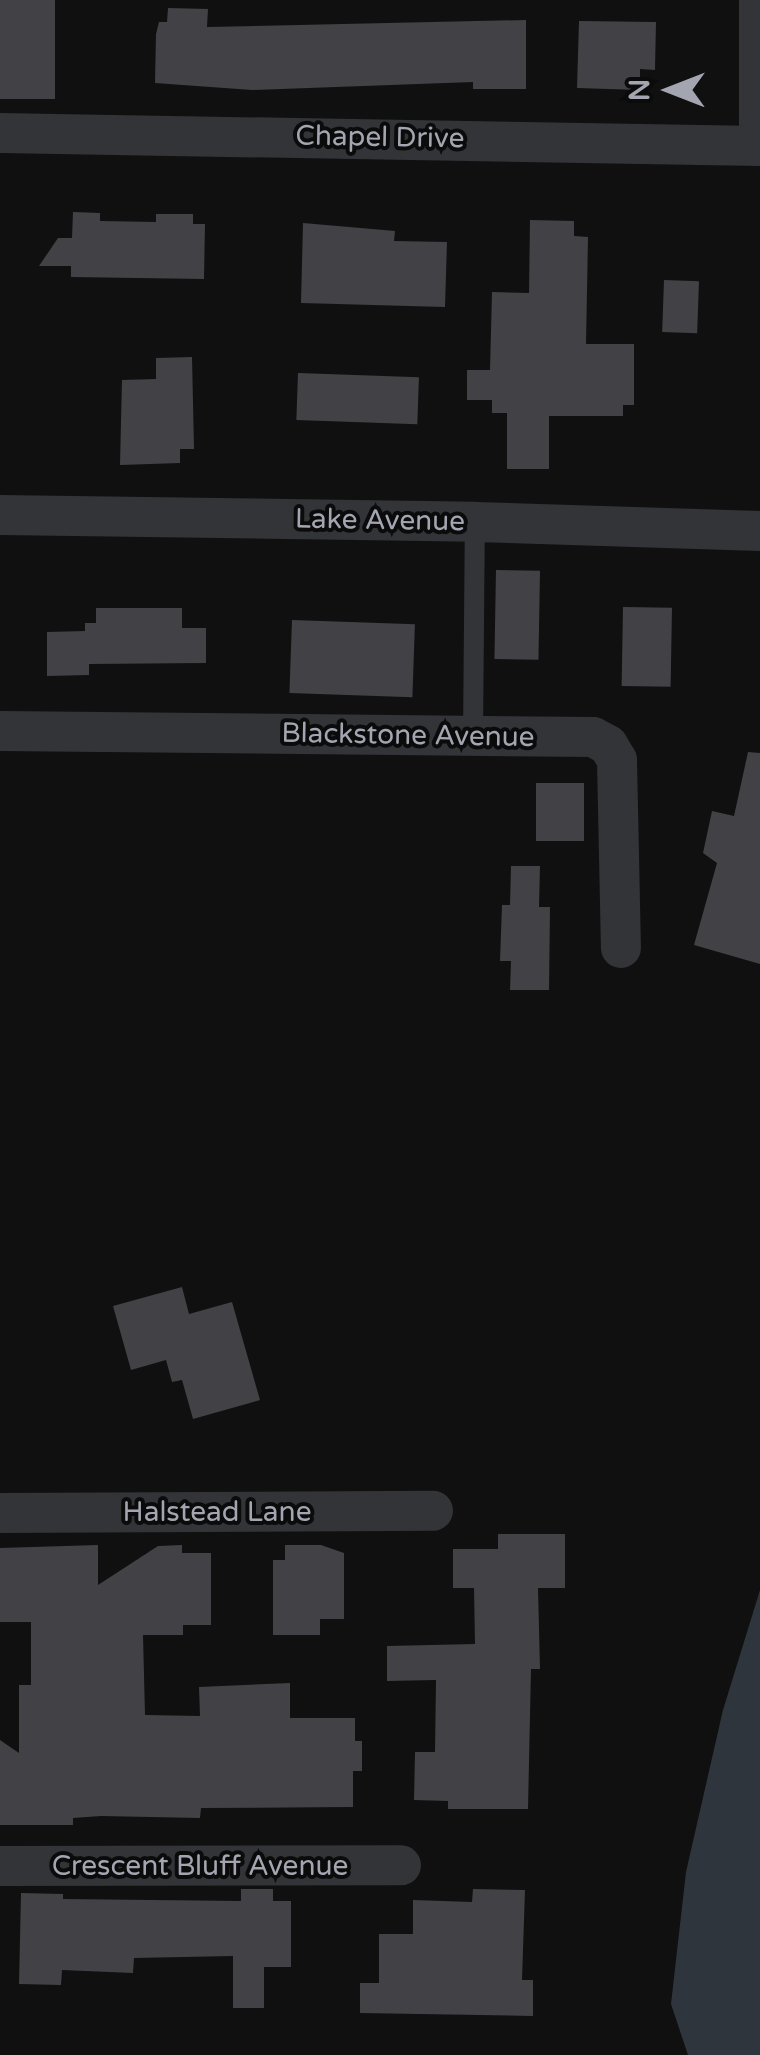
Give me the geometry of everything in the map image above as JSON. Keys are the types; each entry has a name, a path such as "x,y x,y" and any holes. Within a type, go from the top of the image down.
{"street":[{"path":"759,0 760,146"},
{"name":"Chapel Drive","path":"0,133 760,146"},
{"name":"Lake Avenue","path":"0,515 760,531"},
{"name":"Blackstone Avenue","path":"0,731 593,737 608,745 617,760 621,948"},
{"name":"Halstead Lane","path":"0,1513 434,1511"},
{"name":"Crescent Bluff Avenue","path":"0,1866 401,1865"}],"lane":[{"path":"473,737 475,522"}],"shaded area":[{"path":"760,1590 760,2055 688,2055 671,2004 686,1872 723,1710"}],"building":[{"path":"0,0 55,0 55,99 0,99"},
{"path":"168,8 208,9 207,27 526,20 526,89 473,89 473,82 252,90 155,83 156,34 159,22 167,22"},
{"path":"579,21 656,22 655,70 640,69 640,90 577,88"},
{"path":"73,212 100,213 100,221 156,222 156,214 193,214 193,224 205,224 204,279 71,277 71,266 39,266 58,238 72,238"},
{"path":"530,220 574,221 574,236 588,237 586,344 634,344 634,405 623,405 623,416 549,416 549,469 507,469 507,413 492,413 492,400 467,400 467,370 490,370 492,292 529,293"},
{"path":"303,223 395,231 394,241 447,242 445,307 301,303"},
{"path":"664,280 699,281 697,333 662,332"},
{"path":"192,357 194,449 180,449 180,463 120,465 122,380 156,379 156,358"},
{"path":"298,373 419,377 417,424 296,420"},
{"path":"496,570 540,571 538,660 494,659"},
{"path":"623,607 672,608 671,687 622,686"},
{"path":"96,608 182,608 182,628 206,628 206,663 89,664 89,675 47,676 47,632 85,631 85,623 96,623"},
{"path":"292,620 415,624 412,697 289,693"},
{"path":"748,752 760,753 760,964 694,945 717,863 703,853 712,811 734,816"},
{"path":"536,783 584,783 584,841 536,841"},
{"path":"511,866 540,866 539,907 550,907 549,990 510,990 511,961 500,961 502,905 510,905"},
{"path":"182,1287 189,1314 232,1302 260,1400 193,1419 182,1380 172,1382 166,1360 131,1370 113,1306"},
{"path":"498,1534 565,1534 565,1588 538,1588 540,1669 531,1669 528,1809 448,1809 448,1801 414,1800 415,1752 435,1752 436,1680 387,1681 387,1646 475,1644 474,1588 453,1588 453,1549 498,1549"},
{"path":"98,1545 98,1585 158,1546 182,1545 182,1553 211,1553 211,1625 183,1625 183,1635 143,1635 145,1715 200,1716 199,1687 290,1683 290,1718 355,1718 355,1741 362,1741 362,1771 353,1771 353,1807 201,1808 200,1818 101,1816 73,1818 73,1825 0,1825 0,1740 19,1753 19,1685 31,1685 31,1622 0,1622 0,1548"},
{"path":"285,1545 321,1545 344,1553 344,1619 320,1619 320,1635 273,1635 273,1560 285,1560"},
{"path":"241,1889 273,1889 273,1901 291,1901 291,1967 264,1967 264,2008 233,2008 233,1956 134,1958 133,1973 62,1970 61,1985 19,1984 21,1893 63,1894 63,1899 241,1901"},
{"path":"473,1889 525,1890 522,1980 533,1980 533,2016 360,2013 360,1983 379,1983 379,1934 413,1934 413,1900 472,1902"}]}
